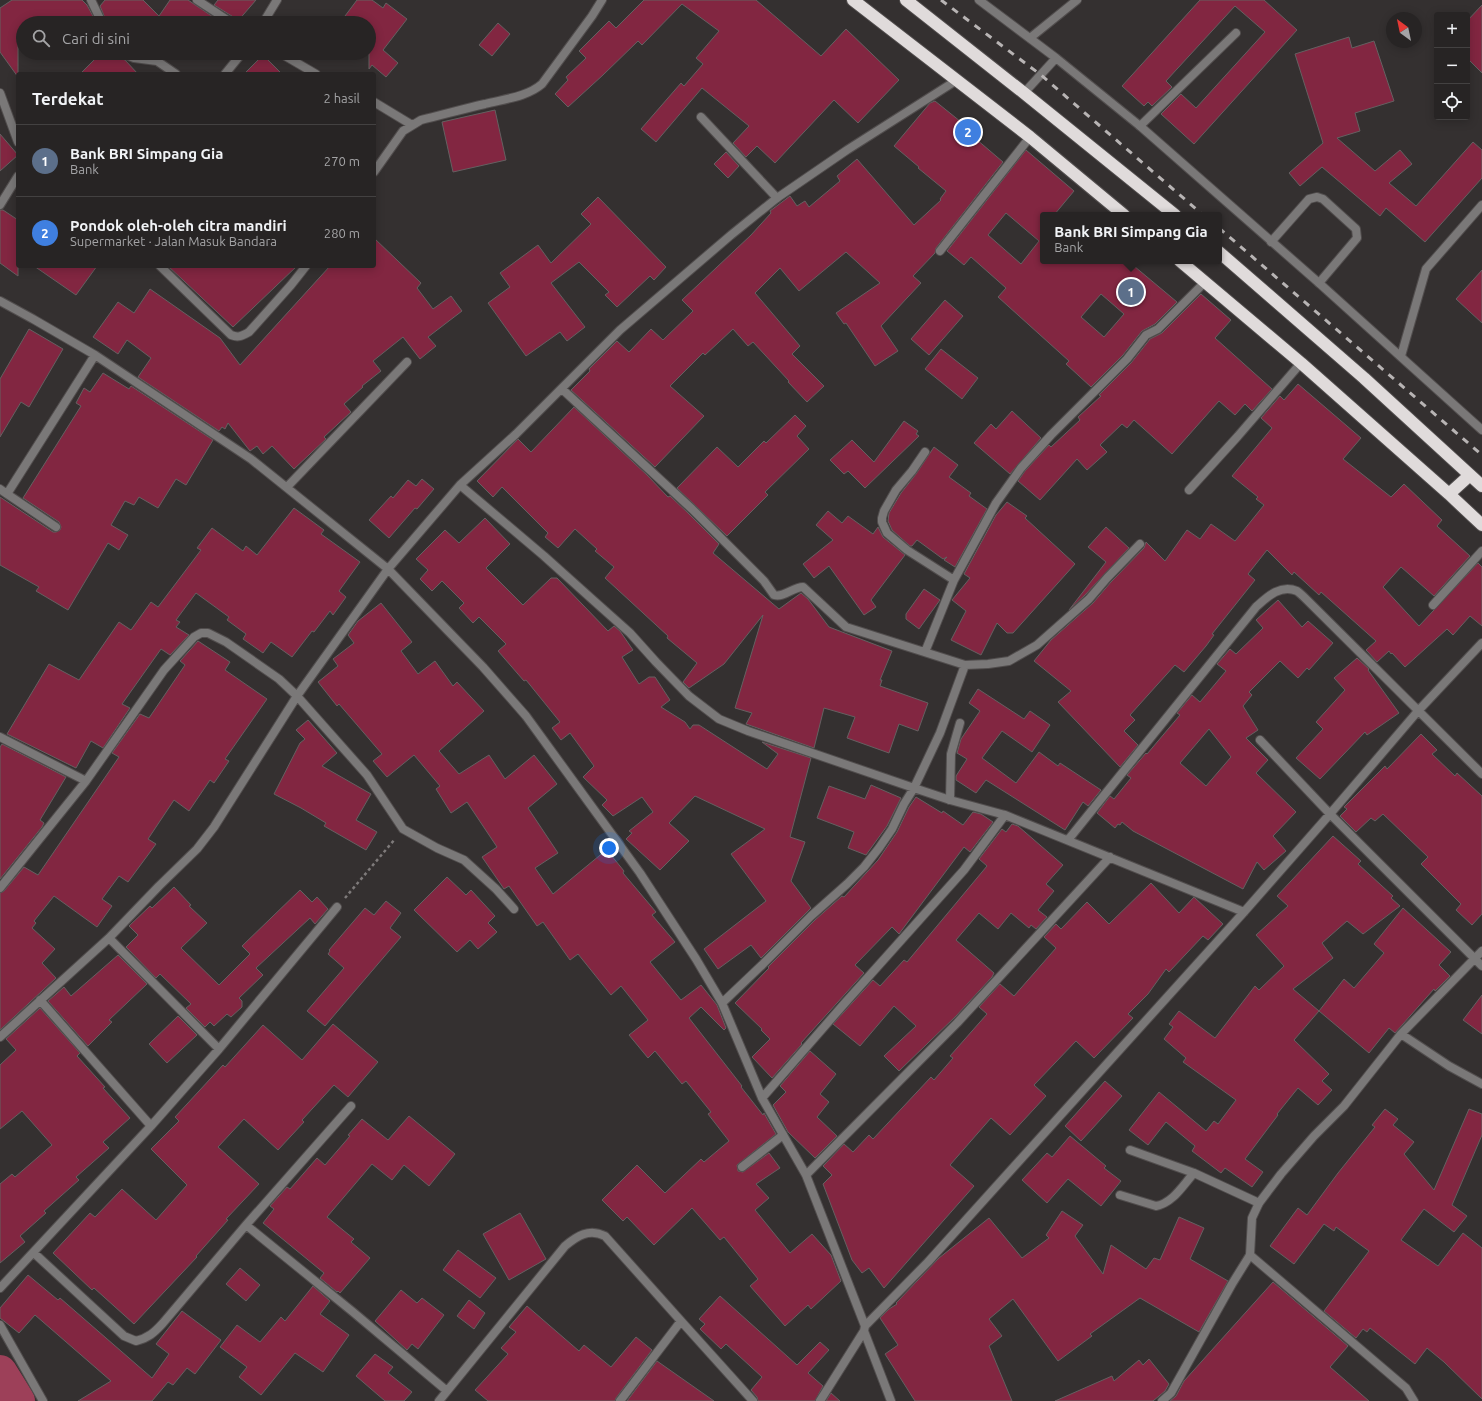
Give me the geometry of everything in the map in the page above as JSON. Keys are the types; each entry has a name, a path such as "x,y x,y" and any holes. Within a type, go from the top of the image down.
{"highway":[{"path":"853,0 1030,137 1120,212"},
{"path":"906,0 1024,92 1171,212"},
{"path":"1222,255 1364,378 1482,486"},
{"path":"1184,264 1300,363 1449,494 1482,525"},
{"path":"1449,494 1470,475"}],"street":[{"path":"91,0 99,16"},
{"path":"197,0 221,16"},
{"path":"267,16 277,0"},
{"path":"376,169 403,131 412,124 421,120 530,92 537,88 542,84 602,0"},
{"path":"979,0 1056,58 1140,126 1319,283 1482,430"},
{"path":"1030,38 1077,0"},
{"path":"1140,126 1236,33"},
{"path":"1024,92 1056,58"},
{"path":"154,60 173,72"},
{"path":"227,72 236,60"},
{"path":"292,60 313,72"},
{"path":"0,1037 109,938 197,849 214,827 297,696 388,569 460,485 562,389 620,330 731,235 777,198 846,150 956,80"},
{"path":"0,93 16,137"},
{"path":"376,103 412,124"},
{"path":"701,117 777,198"},
{"path":"940,251 1030,137"},
{"path":"0,205 16,179"},
{"path":"1271,242 1309,199 1317,197 1323,199 1356,228 1357,238 1319,283"},
{"path":"1400,356 1426,269 1482,205"},
{"path":"162,268 231,334 236,337 242,336 249,332 304,268"},
{"path":"926,652 954,580 996,503 1021,468 1051,435 1127,358 1146,335 1158,329 1205,282"},
{"path":"0,301 95,355 251,459 287,487 388,569 483,667 526,716 640,873 696,959 722,1003 762,1098 806,1175 865,1328 891,1401"},
{"path":"56,527 4,492 95,355"},
{"path":"287,487 408,362"},
{"path":"1189,490 1238,436 1300,363"},
{"path":"562,389 692,509 764,581 774,595 780,595 803,587 846,627 966,665 1009,661 1037,645 1089,598 1140,544"},
{"path":"926,452 896,490 884,511 882,522 887,533 907,550 954,580"},
{"path":"460,485 544,556 630,633 689,696 719,719 748,731 914,788 950,800 1005,815 1244,912"},
{"path":"1433,605 1482,551"},
{"path":"1068,840 1256,607 1270,594 1284,589 1297,591 1307,600 1482,774"},
{"path":"0,888 86,781 164,670 185,646 198,634 208,633 226,642 279,679 297,696 367,775 403,829 437,848 464,860 496,889 514,909"},
{"path":"820,1401 865,1328 928,1262 1244,912 1418,711 1482,643"},
{"path":"722,1003 811,916 864,867 879,848 892,829 904,804 914,788 940,733 966,665"},
{"path":"950,800 951,754 960,724"},
{"path":"0,737 86,781"},
{"path":"1260,740 1330,814 1482,966"},
{"path":"762,1098 964,870 1005,815"},
{"path":"806,1175 957,1023 1110,857"},
{"path":"0,1288 151,1126 219,1049 337,907"},
{"path":"109,938 219,1049"},
{"path":"1162,1401 1171,1393 1228,1291 1250,1255 1252,1218 1258,1203 1314,1136 1344,1106 1401,1034 1482,951"},
{"path":"40,1000 151,1126"},
{"path":"1401,1034 1449,1066 1482,1084"},
{"path":"34,1253 124,1336 136,1341 147,1338 153,1334 246,1225 351,1106"},
{"path":"742,1167 783,1135"},
{"path":"1130,1150 1194,1173 1258,1203"},
{"path":"1120,1195 1156,1206 1162,1205 1173,1198 1194,1173"},
{"path":"246,1225 447,1391"},
{"path":"439,1401 565,1246 576,1237 586,1233 598,1233 605,1236 754,1401"},
{"path":"1250,1255 1406,1388 1414,1401"},
{"path":"620,1401 681,1321"},
{"path":"0,1325 43,1401"}],"path":[{"path":"337,907 403,829"}],"building":[{"path":"12,0 82,0 87,5 93,16 16,16 16,60 18,60 18,72 16,72 16,74 0,52 0,8"},
{"path":"105,0 143,0 159,16 104,16 100,6"},
{"path":"170,0 188,0 212,16 159,16"},
{"path":"218,0 256,0 242,16 232,16 214,5"},
{"path":"357,0 372,0 383,8 386,3 407,19 383,50 398,63 386,77 372,65 369,69 369,60 376,60 376,16 345,16"},
{"path":"644,0 756,0 821,56 846,29 899,80 858,123 834,100 775,163 757,146 746,157 733,143 749,126 702,88 656,142 641,129 681,83 684,86 703,64 696,58 719,31 682,4 642,45 638,41 568,107 555,94 568,80 566,77 586,58 579,51 609,21 616,28"},
{"path":"1200,0 1264,0 1297,30 1194,144 1161,114 1181,94 1196,108 1265,32 1235,6 1166,81 1172,87 1152,106 1148,102 1144,106 1122,86"},
{"path":"1482,5 1482,73 1470,61 1470,18"},
{"path":"498,23 510,34 492,56 479,45"},
{"path":"1349,37 1352,48 1374,41 1394,101 1355,113 1360,131 1337,138 1375,171 1400,150 1412,164 1389,183 1416,206 1473,142 1482,150 1482,178 1425,242 1386,208 1380,216 1322,167 1300,186 1289,173 1323,143 1295,54"},
{"path":"94,60 125,60 136,72 82,72"},
{"path":"258,60 268,60 280,72 246,72"},
{"path":"935,101 971,130 969,133 1003,162 936,248 935,253 913,276 921,283 881,326 898,351 875,366 846,323 844,324 836,313 880,283 846,252 799,291 780,268 755,293 800,346 792,354 824,386 807,402 753,342 748,346 733,329 705,355 703,353 670,386 704,416 655,467 571,390 590,371 589,369 617,341 629,352 651,329 663,340 693,311 682,300 751,235 771,213 770,211 790,196 797,206 805,201 809,207 840,181 837,176 857,159 914,225 941,200 940,199 946,191 894,146 930,103"},
{"path":"495,110 506,160 453,172 442,122"},
{"path":"0,134 16,153 16,157 0,171"},
{"path":"1026,150 1074,191 1056,212 1040,212 1040,264 1132,264 1177,302 1155,324 1142,331 1123,355 1091,387 1066,364 1069,361 998,297 1006,288 971,257 964,265 947,251","holes":["1006,213 1039,241 1021,264 988,235","1101,294 1124,314 1104,337 1081,317"]},
{"path":"726,152 739,166 728,178 714,164"},
{"path":"598,197 666,267 654,280 650,276 617,307 605,295 609,292 579,262 551,283 585,327 567,341 560,332 526,356 488,303 510,287 500,273 538,245 551,263 591,224 581,214"},
{"path":"0,210 3,210 16,219 16,268 18,268 18,276 0,263"},
{"path":"376,240 421,283 417,288 433,309 451,296 462,311 428,337 436,346 420,359 403,337 373,361 381,371 362,386 363,387 344,404 351,412 324,437 326,439 294,469 272,446 263,454 257,446 250,451 228,423 225,429 222,427 219,431 138,377 151,358 127,340 118,354 93,337 118,302 134,313 150,289 220,338 240,365 328,268 376,268"},
{"path":"37,268 96,268 76,295"},
{"path":"170,268 295,268 233,327"},
{"path":"1482,270 1482,323 1456,299"},
{"path":"1201,294 1231,320 1215,338 1272,389 1252,411 1245,404 1235,415 1219,401 1172,454 1134,420 1127,428 1122,424 1100,445 1107,452 1087,470 1077,459 1040,500 1018,481 1025,471 1049,445 1051,447 1080,420 1078,417 1101,396 1099,395 1131,363 1150,339 1162,333"},
{"path":"945,300 963,316 929,355 911,339"},
{"path":"29,329 63,349 29,407 21,402 0,437 0,379"},
{"path":"941,349 978,378 962,399 925,369"},
{"path":"103,373 129,389 131,386 213,440 186,485 176,479 158,508 139,497 134,505 125,501 111,525 128,535 119,550 108,543 68,610 36,591 39,587 0,565 0,497 53,532 60,530 61,527 59,522 23,498 81,406 76,403 84,388 90,392"},
{"path":"1298,384 1361,438 1343,459 1391,497 1404,484 1442,520 1437,526 1470,556 1434,596 1401,567 1383,587 1419,626 1478,563 1482,567 1482,626 1470,616 1453,635 1447,629 1405,667 1389,651 1377,662 1366,650 1376,641 1321,592 1319,595 1294,572 1292,575 1267,550 1248,574 1255,580 1212,634 1214,635 1206,646 1184,672 1175,665 1130,715 1135,720 1124,731 1138,745 1120,767 1058,702 1071,691 1034,661 1051,640 1093,603 1144,548 1146,542 1165,561 1187,530 1200,539 1211,524 1235,541 1264,505 1256,499 1258,497 1232,476 1272,428 1261,418 1280,396 1284,400"},
{"path":"574,407 647,475 668,497 670,496 688,513 719,544 713,553 779,609 801,593 808,599 829,627 892,651 880,680 882,680 880,686 928,703 918,731 899,724 889,753 847,738 855,717 824,708 814,748 746,724 752,713 735,708 763,615 724,664 689,688 683,682 697,663 667,638 668,636 605,578 614,567 595,551 597,549 575,529 558,548 545,537 548,533 502,487 493,497 477,481 518,439 531,452"},
{"path":"1012,411 1041,438 1010,474 974,443 991,424 996,429"},
{"path":"795,415 806,426 797,436 809,449 765,492 768,495 727,536 677,488 717,447 738,467 764,441 766,443"},
{"path":"904,421 918,431 916,434 919,436 865,488 848,471 844,474 830,460 852,440 874,462"},
{"path":"934,447 958,465 949,477 971,493 969,496 987,509 955,567 944,560 947,557 943,559 917,540 912,546 910,546 892,530 888,521 889,513 901,493"},
{"path":"422,479 434,489 389,538 369,520 391,496 393,498 408,480 416,486"},
{"path":"1007,502 1027,516 1025,518 1075,564 1013,633 1007,633 997,623 981,655 951,640 966,611 952,600 970,578 964,574 996,515"},
{"path":"294,508 324,530 321,534 360,562 339,591 346,597 333,615 330,611 314,632 312,631 292,657 271,642 263,653 243,639 246,634 227,620 229,617 196,593 176,620 180,622 176,627 189,635 170,655 161,649 122,704 130,708 103,748 91,741 76,768 7,734 49,664 79,680 119,622 131,630 151,602 158,607 201,550 197,548 212,528 243,551 246,546 257,555"},
{"path":"828,511 842,523 848,516 873,534 878,527 883,537 905,555 871,600 876,607 864,615 829,566 814,578 803,564 833,540 816,525"},
{"path":"485,518 510,544 486,568 523,605 551,578 557,578 608,631 614,626 620,631 633,650 622,657 639,684 649,677 655,677 670,700 661,707 685,722 690,729 693,725 699,725 767,769 778,754 762,742 811,758 790,837 805,842 791,881 811,908 761,958 751,945 718,969 704,949 766,901 731,854 765,829 695,796 669,823 689,841 660,870 626,839 632,833 629,831 653,812 642,797 613,816 602,805 607,800 583,777 594,766 570,733 561,740 552,728 560,722 526,680 524,681 498,651 506,644 479,617 473,623 459,608 464,603 442,581 432,591 420,579 428,570 416,559 445,530 459,543"},
{"path":"1106,527 1129,548 1069,610 1106,562 1088,547"},
{"path":"924,589 940,600 919,629 906,619 906,614"},
{"path":"1278,600 1302,627 1308,621 1333,643 1309,670 1307,668 1298,678 1280,661 1249,692 1252,695 1243,706 1258,730 1246,738 1268,760 1256,773 1296,812 1273,836 1286,851 1264,870 1257,862 1243,889 1133,831 1122,822 1115,828 1097,813 1110,796 1114,799 1131,778 1127,775 1180,715 1177,713 1192,695 1200,702 1226,671 1217,664 1230,649 1236,654 1263,628 1256,620","holes":["1209,729 1231,757 1206,786 1180,763"]},
{"path":"381,603 412,642 401,651 418,674 435,661 453,686 457,682 484,711 439,751 459,774 489,755 505,779 534,755 557,784 528,808 558,853 535,868 553,894 605,851 610,857 611,855 624,871 623,873 656,912 652,915 675,942 650,962 681,1000 701,985 717,1005 726,1028 724,1030 701,1007 689,1018 763,1115 764,1113 776,1134 737,1165 738,1171 743,1172 769,1153 780,1168 756,1184 769,1198 755,1210 790,1253 812,1234 831,1255 841,1281 811,1309 808,1305 785,1326 750,1286 758,1279 724,1237 720,1240 692,1208 654,1245 627,1217 623,1221 602,1200 637,1165 665,1193 701,1159 704,1162 729,1141 708,1114 711,1112 686,1081 682,1084 655,1051 648,1058 629,1035 648,1020 621,986 611,995 578,954 570,960 543,922 537,926 509,886 504,889 482,857 497,847 467,802 451,813 436,789 440,786 414,755 387,777 373,761 382,754 339,704 337,706 318,682 338,666 333,659 354,643 348,635 358,621"},
{"path":"198,641 230,662 225,670 267,699 225,759 229,761 214,783 210,780 189,811 174,800 148,839 156,844 128,882 119,876 102,899 112,906 97,927 54,896 34,921 36,923 32,928 55,949 42,963 56,978 0,1030 0,893 4,891 24,867 38,875 119,757 112,753 140,714 149,718 185,665 180,661"},
{"path":"1357,658 1369,669 1368,670 1399,713 1367,735 1365,732 1320,779 1296,758 1323,729 1316,722 1345,690 1334,678"},
{"path":"978,689 1024,719 1030,711 1050,725 1032,752 1002,731 982,758 1016,783 1039,752 1058,766 1060,763 1101,790 1088,806 1083,802 1065,830 986,780 976,793 956,780 956,776 967,759 957,753 961,739 980,711 969,703"},
{"path":"308,720 337,753 322,766 371,794 356,820 377,832 366,850 324,826 326,823 274,794 300,743 305,739 296,730"},
{"path":"1421,734 1437,750 1432,754 1455,776 1457,773 1482,796 1482,914 1472,925 1456,910 1461,904 1421,864 1428,857 1383,814 1375,821 1371,818 1356,832 1340,816 1347,809 1344,807 1385,766 1387,769"},
{"path":"2,744 66,777 40,820 44,823 42,827 0,879 0,747"},
{"path":"871,785 901,798 887,826 866,855 848,848 854,832 817,818 829,786 865,799"},
{"path":"916,797 942,813 943,811 963,825 973,812 981,814 993,822 970,852 964,847 899,934 892,927 855,965 864,973 801,1043 802,1044 772,1078 752,1057 770,1039 761,1030 762,1029 735,1003 769,968 768,967 815,920 842,896 844,897 878,860 897,832 909,807"},
{"path":"1012,824 1018,826 1063,865 1046,884 1054,891 1038,910 1047,917 1036,929 1031,925 1029,928 1011,913 998,929 979,913 956,940 994,973 992,977 956,1016 899,1071 884,1056 916,1026 894,1006 860,1046 833,1024 873,980 880,986 904,960 907,962 987,866 979,859 1002,829 1006,832"},
{"path":"1333,836 1361,861 1358,864 1393,896 1391,898 1400,906 1363,934 1347,921 1322,943 1333,958 1293,989 1319,1011 1294,1040 1329,1074 1322,1081 1332,1090 1318,1105 1298,1088 1277,1114 1278,1115 1245,1159 1263,1172 1252,1187 1225,1168 1221,1173 1192,1151 1195,1146 1166,1122 1148,1145 1129,1130 1159,1092 1206,1131 1214,1121 1218,1124 1236,1100 1183,1062 1186,1058 1164,1039 1173,1027 1169,1024 1179,1011 1215,1038 1255,986 1259,990 1284,966 1256,935 1288,906 1277,896"},
{"path":"447,877 466,895 471,890 495,916 488,923 497,932 478,949 470,940 457,952 414,910"},
{"path":"1151,883 1179,913 1194,897 1223,924 1208,940 1203,936 1169,972 1166,969 1148,994 1128,1014 1133,1018 1094,1058 1076,1041 1034,1085 1046,1096 1010,1135 991,1118 950,1165 974,1186 884,1288 869,1268 862,1273 852,1260 823,1184 832,1175 823,1166 844,1144 853,1152 869,1135 873,1139 931,1077 934,1080 953,1058 950,1056 987,1014 979,1007 1000,984 1014,996 1056,948 1044,937 1056,924 1061,929 1087,902 1109,924"},
{"path":"174,887 191,905 189,906 207,923 181,948 219,985 250,954 242,946 300,890 312,902 317,897 328,909 315,924 310,918 256,968 263,975 239,998 242,1001 242,1007 231,1017 227,1014 214,1026 210,1022 205,1027 186,1008 191,1004 160,974 156,978 126,947 138,935 129,926 150,906 152,908"},
{"path":"386,901 401,913 390,928 401,937 325,1026 307,1011 344,968 328,954 330,951 329,950 365,908 374,915"},
{"path":"1403,908 1451,952 1439,965 1450,976 1435,991 1434,989 1395,1033 1389,1028 1369,1053 1319,1011 1344,979 1354,988 1384,953 1374,944"},
{"path":"118,955 147,984 109,1020 112,1022 88,1046 48,1001 64,987 71,996"},
{"path":"1482,995 1482,1034 1463,1020"},
{"path":"40,1008 80,1053 77,1056 130,1118 103,1142 109,1148 76,1177 79,1180 44,1211 46,1213 20,1236 25,1242 0,1263 0,1184 12,1174 15,1177 52,1145 22,1111 0,1129 0,1065 16,1050 6,1039"},
{"path":"178,1016 197,1035 167,1063 149,1044"},
{"path":"333,1024 378,1062 348,1097 334,1085 302,1120 304,1122 278,1150 244,1119 218,1147 259,1184 226,1219 228,1220 196,1256 197,1257 134,1324 94,1288 92,1290 53,1253 90,1213 95,1217 122,1189 156,1220 187,1185 151,1149 179,1121 175,1117 223,1065 225,1067 263,1025 302,1060"},
{"path":"810,1051 836,1074 820,1094 829,1102 817,1117 837,1136 815,1158 788,1132 773,1105 786,1092 780,1086"},
{"path":"1105,1081 1122,1096 1081,1141 1065,1126"},
{"path":"1385,1109 1398,1119 1393,1125 1414,1142 1404,1154 1434,1190 1469,1109 1482,1114 1482,1135 1452,1205 1467,1216 1454,1232 1424,1209 1401,1240 1438,1266 1463,1233 1482,1248 1482,1399 1444,1362 1427,1348 1415,1364 1370,1328 1367,1332 1363,1329 1356,1338 1324,1311 1369,1251 1336,1227 1334,1231 1324,1224 1294,1264 1270,1246 1298,1208 1307,1215 1375,1127 1372,1125"},
{"path":"409,1116 455,1154 429,1186 404,1165 392,1180 372,1164 327,1217 354,1239 351,1242 370,1258 340,1293 338,1291 337,1292 320,1278 324,1273 263,1223 274,1209 270,1206 287,1187 290,1189 317,1158 325,1165 350,1136 348,1135 362,1119 388,1140"},
{"path":"1070,1136 1106,1166 1104,1168 1121,1181 1101,1206 1068,1179 1047,1203 1022,1180 1047,1153 1052,1157"},
{"path":"1062,1211 1083,1225 1075,1236 1103,1274 1111,1245 1146,1269 1154,1258 1160,1260 1179,1217 1204,1228 1190,1259 1228,1281 1199,1332 1140,1298 1090,1334 1092,1336 1058,1361 1013,1299 989,1319 1002,1336 989,1346 1012,1401 915,1401 885,1354 898,1345 880,1318 889,1309 897,1304 896,1303 939,1258 989,1218 1022,1258 1049,1238 1046,1235"},
{"path":"520,1213 546,1259 509,1280 483,1234"},
{"path":"458,1250 496,1278 480,1298 443,1270"},
{"path":"240,1268 260,1285 246,1301 226,1284"},
{"path":"28,1275 58,1300 60,1298 152,1378 169,1354 156,1344 182,1311 221,1340 195,1374 187,1368 173,1385 168,1382 152,1401 78,1401 111,1381 35,1315 19,1333 0,1318 0,1308"},
{"path":"1273,1282 1348,1346 1330,1367 1369,1401 1170,1401 1176,1396 1184,1381"},
{"path":"313,1286 330,1301 320,1314 349,1335 323,1372 295,1353 261,1395 239,1377 247,1367 220,1347 237,1325 260,1342 281,1317 285,1321"},
{"path":"401,1290 417,1303 422,1298 444,1315 418,1349 412,1344 407,1350 375,1321"},
{"path":"720,1296 797,1365 820,1342 829,1350 808,1373 823,1386 815,1401 758,1401 757,1397 751,1390 762,1377 726,1344 721,1349 700,1329 705,1324 699,1319"},
{"path":"469,1300 485,1313 474,1329 457,1316"},
{"path":"527,1306 579,1351 584,1345 611,1367 636,1337 652,1350 615,1401 488,1401 475,1390 508,1354 501,1348 516,1332 509,1327"},
{"path":"375,1354 393,1367 388,1373 412,1392 404,1401 385,1401 356,1376"},
{"path":"1149,1359 1169,1384 1165,1391 1153,1401 1055,1401 1112,1376 1114,1381 1139,1360 1143,1365"},
{"path":"657,1361 714,1401 627,1401"},
{"path":"831,1393 840,1401 826,1401"}],"waterway":[{"path":"0,1372 18,1401"}],"railway":[{"path":"941,0 1041,75 1200,212"},
{"path":"1222,231 1482,455"}],"place":[{"name":"Pondok oleh-oleh citra mandiri","path":"968,132"},
{"name":"Bank BRI Simpang Gia","path":"1131,292"}]}
